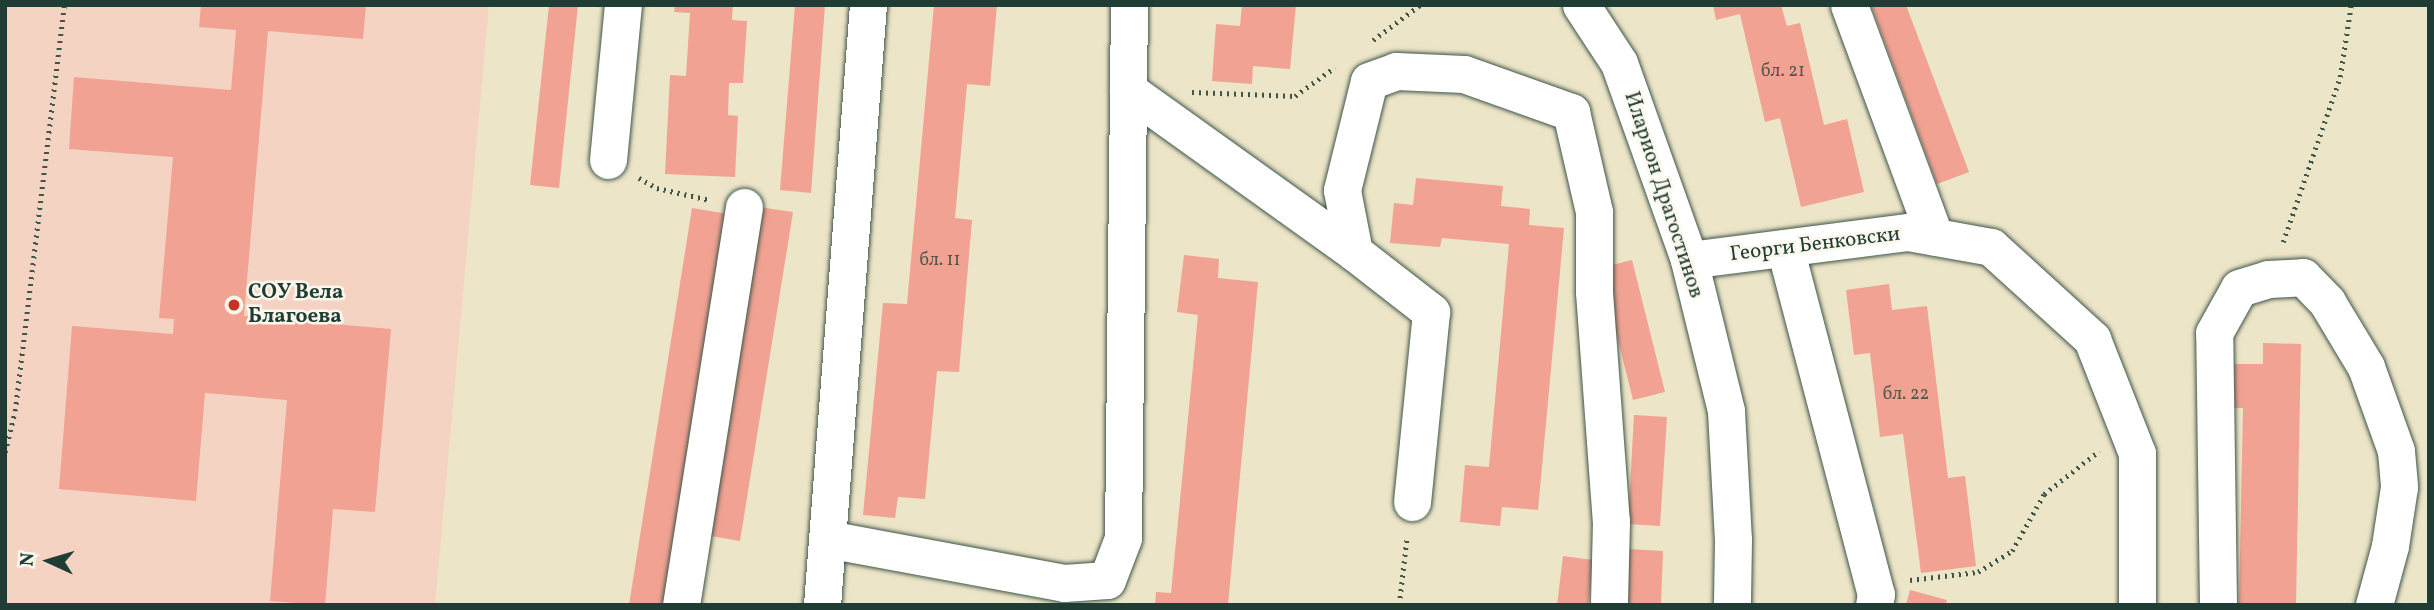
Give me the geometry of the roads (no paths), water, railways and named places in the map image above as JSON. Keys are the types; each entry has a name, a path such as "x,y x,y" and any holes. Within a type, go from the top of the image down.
{"street":[{"path":"607,160 623,5"},
{"path":"822,605 868,5"},
{"path":"827,539 1064,583 1107,580 1123,538 1129,5"},
{"name":"Иларион Драгостинов","path":"1581,5 1619,63 1689,260 1726,411 1733,539 1732,605"},
{"path":"1849,5 1936,237"},
{"path":"1354,252 1342,190 1369,81 1396,71 1464,74 1571,112 1594,212 1594,292 1611,521 1609,605"},
{"path":"1128,90 1354,252 1431,312 1412,502"},
{"path":"681,605 744,207"},
{"name":"Георги Бенковски","path":"1689,260 1908,232 1991,247 2092,339 2137,453 2137,605"},
{"path":"1785,248 1873,595"},
{"path":"2218,605 2214,333 2239,288 2269,279 2303,278 2327,302 2365,367 2396,451 2399,487 2389,546 2374,605"}],"place":[{"name":"СОУ Вела Благоева","path":"234,305"}]}
